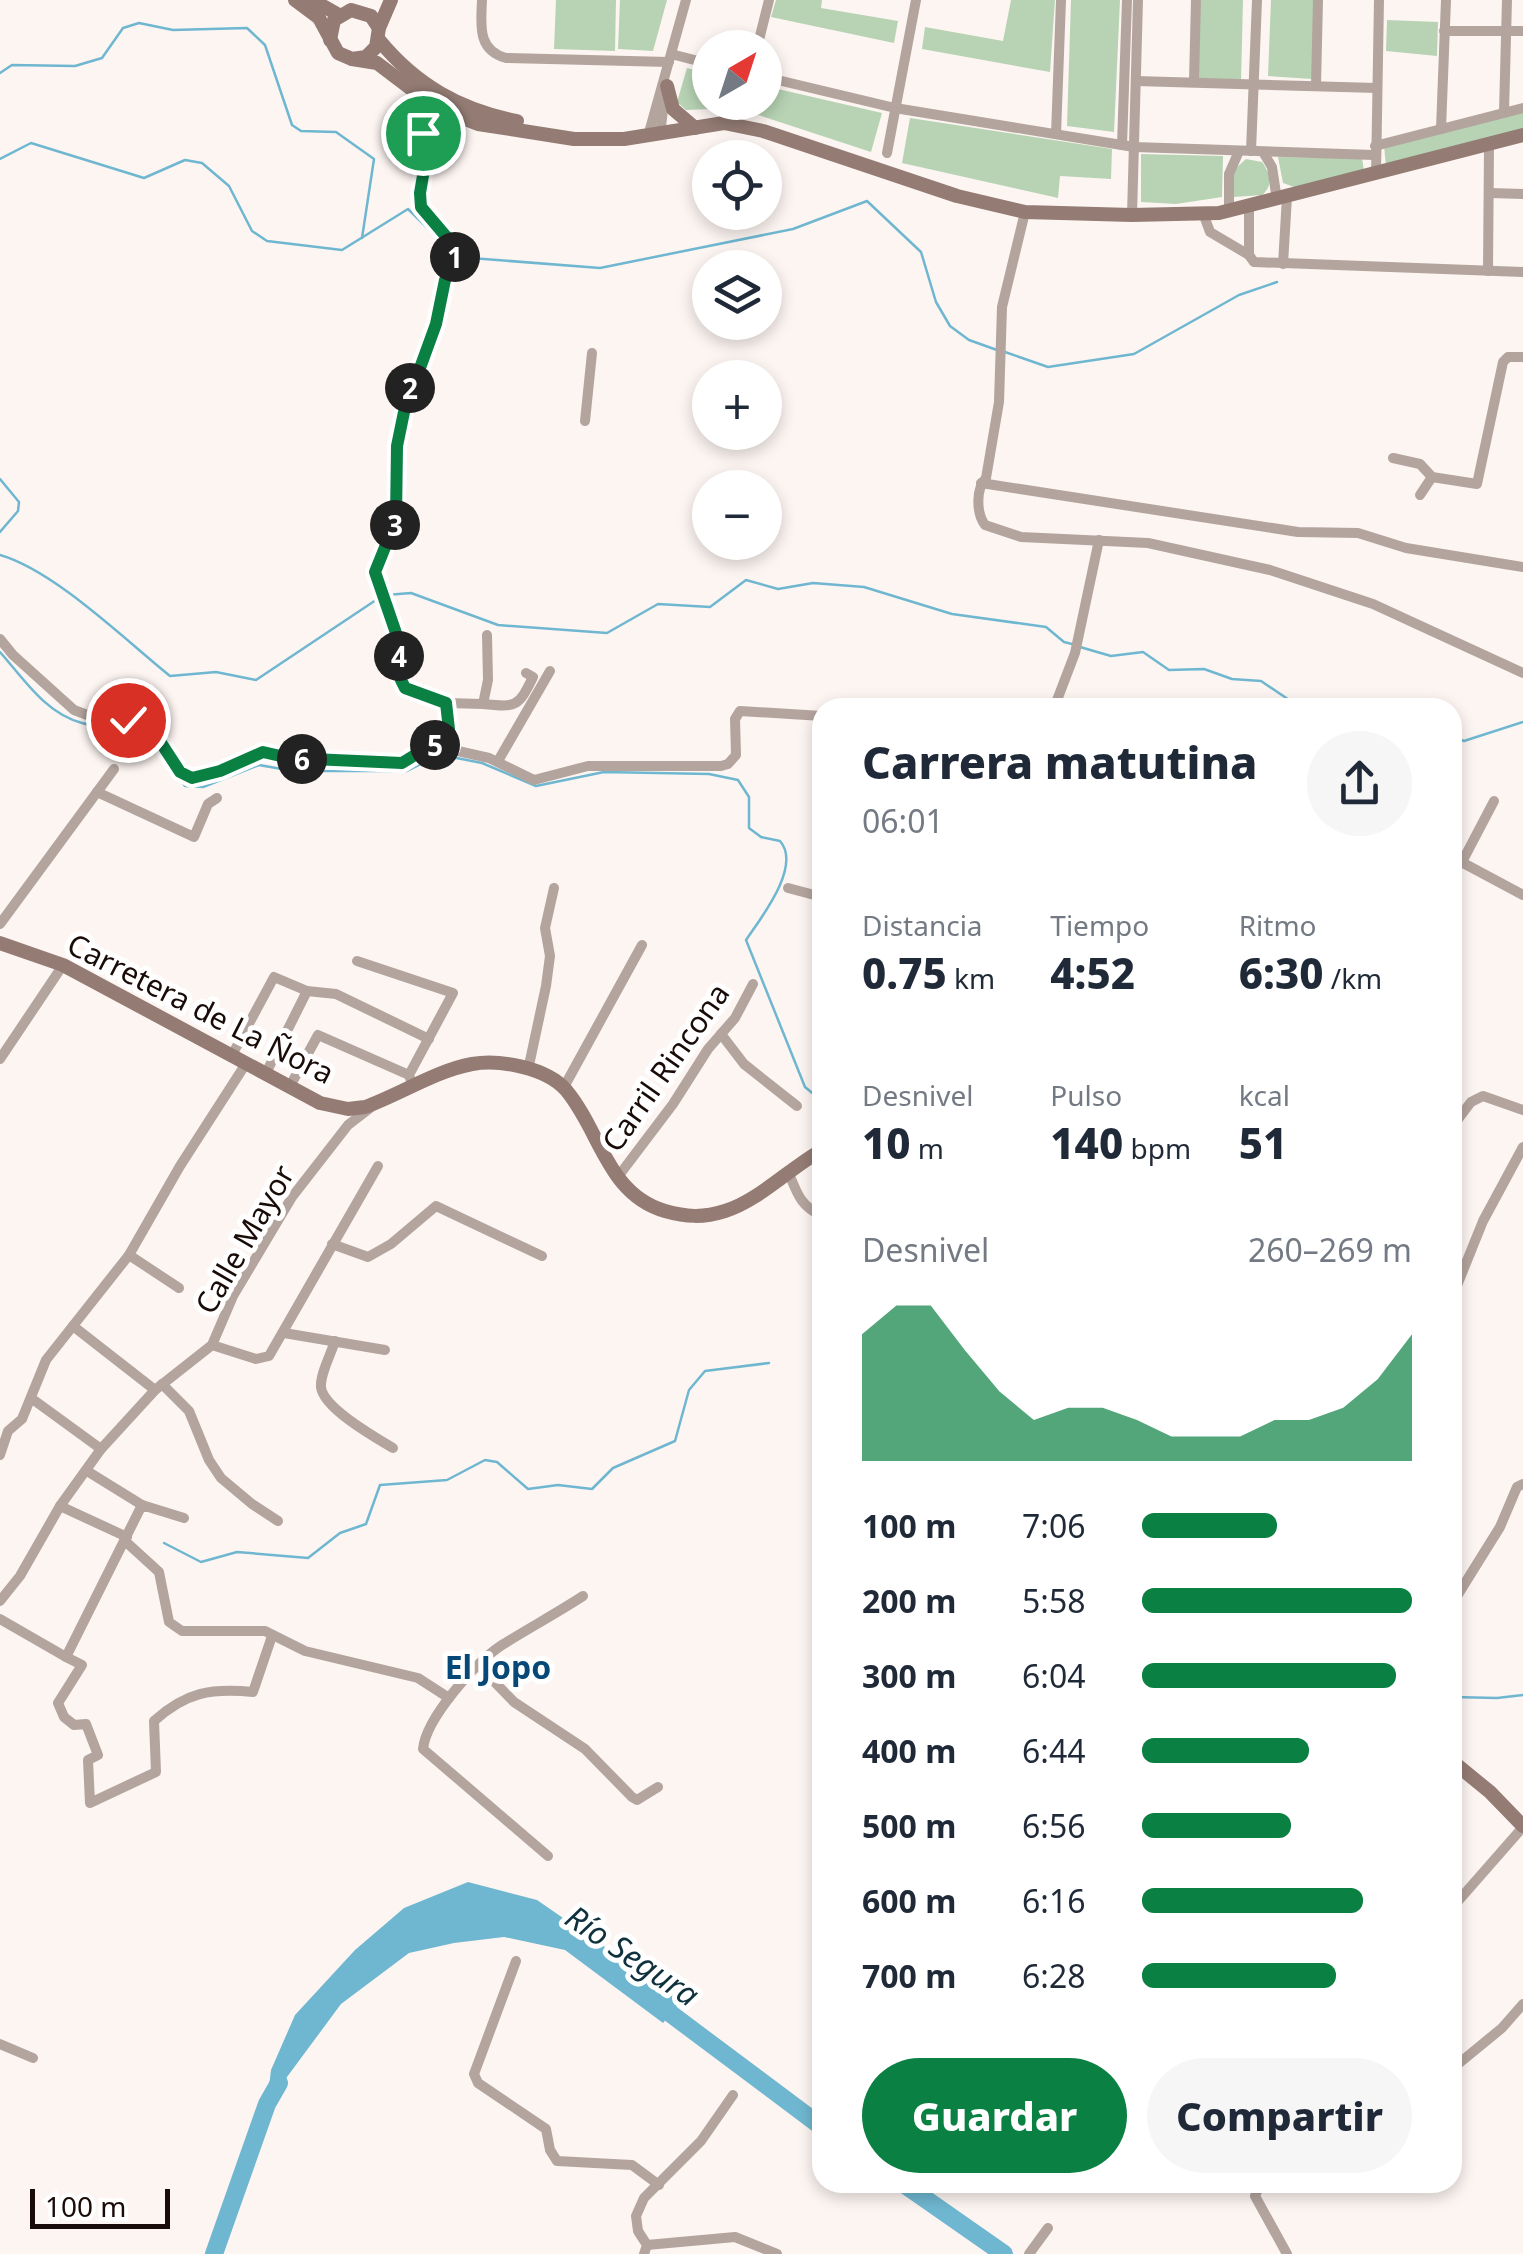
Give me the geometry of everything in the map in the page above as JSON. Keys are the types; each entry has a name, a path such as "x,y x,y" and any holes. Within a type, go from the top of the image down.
{"main road":[{"path":"295,0 319,18 338,54 377,63 435,100 490,116 616,139 724,123 763,131 957,196 1025,212 1132,215 1229,211 1523,136"},
{"path":"312,0 339,15"},
{"path":"330,41 331,26 339,15 374,0"},
{"path":"352,60 366,57 391,0"},
{"path":"358,10 371,16 379,34 435,100"},
{"path":"666,80 673,109 695,128"},
{"name":"Carretera de La Ñora","path":"0,943 64,965 265,1076 329,1106 356,1109 381,1101 411,1081 472,1064 511,1065 564,1087"},
{"path":"564,1087 616,1178 644,1205 690,1218 724,1212 744,1203 812,1156"},
{"path":"1462,1769 1523,1826"}],"street":[{"path":"482,0 482,38 494,54 506,58 692,61"},
{"path":"654,135 686,0"},
{"path":"762,30 769,0"},
{"path":"887,153 916,0"},
{"path":"1056,134 1061,0"},
{"path":"1126,0 1132,215"},
{"path":"1128,146 1136,81 1138,0"},
{"path":"1194,81 1196,0"},
{"path":"1229,211 1229,174 1251,151 1257,0"},
{"path":"1316,85 1318,0"},
{"path":"1376,174 1379,0"},
{"path":"1441,129 1446,0"},
{"path":"1504,112 1507,0"},
{"path":"1444,31 1523,30"},
{"path":"782,81 895,108 1128,146 1251,151 1374,150 1523,108"},
{"path":"1136,81 1376,88"},
{"path":"435,100 423,133 425,164 419,200 455,247 455,256 404,412 397,446 396,520 375,572 396,633 405,688 446,703 512,706 522,700 533,677 526,673"},
{"path":"1488,271 1489,146"},
{"path":"1251,151 1272,168 1282,198 1283,264"},
{"path":"1490,192 1523,194"},
{"path":"1249,206 1249,255"},
{"path":"1025,212 1002,307 999,402 986,478 980,484 979,514 990,529 1045,539 1148,543 1270,570 1373,604 1523,673"},
{"path":"1203,213 1210,232 1254,262 1523,272"},
{"path":"585,421 592,353"},
{"path":"1472,498 1490,435 1503,362 1508,356 1523,358"},
{"path":"1393,458 1420,464 1432,477 1477,484"},
{"path":"1420,494 1432,477"},
{"path":"980,484 1298,532 1358,532 1406,548 1523,567"},
{"path":"1058,698 1075,653 1099,540"},
{"path":"482,704 488,680 488,635"},
{"path":"0,639 74,710 90,716 139,721 152,729 186,776 203,776 263,752 289,758 402,763 431,745 498,761 534,780 588,766 721,766 736,755 735,719 740,711 812,715"},
{"path":"498,761 550,670"},
{"path":"446,703 451,747"},
{"path":"0,924 114,769"},
{"path":"97,792 194,837 208,804 217,798"},
{"path":"1462,852 1494,801"},
{"path":"1462,863 1523,895"},
{"path":"528,1070 546,986 550,956 545,928 554,888"},
{"path":"788,888 812,894"},
{"path":"564,1087 642,945"},
{"path":"289,1088 318,1035 411,1081 453,993 357,960"},
{"path":"0,1059 64,965"},
{"path":"0,1455 6,1434 20,1423 46,1360 129,1255 185,1158 238,1061 274,977 307,992 336,994 428,1039"},
{"name":"Carril Rincona","path":"616,1178 735,1018 753,984"},
{"path":"265,1076 307,992"},
{"path":"721,1034 744,1064 797,1106"},
{"path":"1462,1113 1483,1096 1523,1110"},
{"name":"Calle Mayor","path":"2,1595 20,1576 60,1506 101,1450 158,1387 212,1346 232,1296 292,1197 348,1126 381,1101"},
{"path":"329,1106 346,1116 348,1126"},
{"path":"1462,1272 1482,1221 1523,1146"},
{"path":"212,1346 262,1359 273,1351 378,1166"},
{"path":"788,1170 800,1201 812,1211"},
{"path":"332,1244 368,1257 391,1244 436,1206 542,1256"},
{"path":"129,1255 179,1288"},
{"path":"73,1326 189,1410 209,1460 221,1478 278,1521"},
{"path":"284,1333 385,1350"},
{"path":"335,1341 322,1384 324,1394 360,1429 392,1448"},
{"path":"30,1398 101,1450"},
{"path":"87,1471 142,1505 184,1518"},
{"path":"1462,1588 1500,1527 1517,1486 1523,1484"},
{"path":"66,1656 142,1505"},
{"path":"60,1506 126,1539 159,1572 169,1622 182,1632 264,1631 305,1651 418,1678 449,1698"},
{"path":"548,1856 423,1749 424,1738 449,1698 499,1647 583,1596"},
{"path":"0,1619 82,1665 58,1702 64,1717 74,1725 86,1724 98,1756 88,1760 90,1803 156,1772 154,1721 162,1714 211,1690 253,1692 272,1636"},
{"path":"480,1667 514,1702 585,1749 632,1797 637,1800 658,1787"},
{"path":"1462,1896 1523,1826"},
{"path":"516,1962 474,2074 478,2083 546,2130 557,2161 632,2165 659,2185"},
{"path":"1462,2061 1502,2028 1523,2004"},
{"path":"0,2044 33,2058"},
{"path":"733,2095 712,2128 644,2198 636,2216 638,2231 646,2249 735,2237 777,2254"},
{"path":"1257,2193 1287,2254"},
{"path":"1029,2254 1048,2228"}],"green space":[{"path":"556,0 616,0 615,51 554,49"},
{"path":"620,0 667,0 653,51 618,49"},
{"path":"776,0 822,0 821,8 898,21 894,43 771,17"},
{"path":"1011,0 1055,0 1050,72 922,49 925,27 1003,41"},
{"path":"1071,0 1120,0 1114,132 1067,126"},
{"path":"1200,0 1243,0 1241,81 1197,79"},
{"path":"1271,0 1314,0 1312,79 1268,76"},
{"path":"1387,20 1438,22 1437,56 1386,51"},
{"path":"687,68 692,69 692,110 677,102"},
{"path":"782,90 882,113 871,152 774,120 782,120"},
{"path":"1523,107 1523,136 1386,167 1384,145"},
{"path":"910,118 1112,149 1111,179 1060,176 1058,198 902,163"},
{"path":"1141,154 1223,156 1222,197 1176,204 1141,202"},
{"path":"1278,157 1362,158 1364,171 1297,188 1283,183"},
{"path":"1246,159 1262,162 1269,175 1268,187 1262,195 1234,197 1234,170"}],"water":[{"path":"468,1882 537,1900 682,2000 663,2023 565,1950 504,1937 409,1953 341,2004 267,2104 271,2070 295,2015 355,1950 404,1908"}],"waterway":[{"path":"0,73 12,65 75,66 102,58 123,28 139,23 173,30 247,28 265,45 292,125 301,131 336,132 374,159 362,238"},
{"path":"0,159 31,143 144,178 185,160 202,163 229,186 252,231 267,241 342,250 408,209 452,252"},
{"path":"458,257 600,268 793,229 867,201 921,252 936,302 950,326 969,340 997,350"},
{"path":"1005,352 1048,367 1134,354 1239,295 1277,282"},
{"path":"0,479 19,502 18,511 0,532"},
{"path":"0,555 21,563 66,591 170,676 216,672 256,680 379,598"},
{"path":"386,595 411,593 498,625 607,633 658,604 710,607 746,580 778,589 813,583 864,587 952,614 1046,627 1072,644"},
{"path":"1080,647 1111,656 1143,652 1169,670 1204,669 1232,679 1261,681 1286,698"},
{"path":"0,652 36,694 69,718 97,727 144,733 185,786 203,787 259,765 293,771 407,771 431,753 482,763 536,786 604,772 709,774 738,780 749,797 749,828 761,837 780,841 785,852 786,864 777,892 746,940 805,1087 812,1093"},
{"path":"1462,740 1523,722"},
{"path":"164,1543 201,1562 237,1552 308,1558 340,1533 366,1524 380,1485 447,1480 485,1460 497,1462 528,1489 558,1485 592,1489 613,1468 675,1441 689,1390 705,1371 769,1363"},
{"path":"1462,1697 1523,1695"},
{"name":"Río Segura","path":"655,2002 812,2120"},
{"name":"Río Segura","path":"214,2254 267,2104 279,2083"},
{"name":"Río Segura","path":"917,2193 1004,2254"}],"district":[{"name":"El Jopo","path":"498,1666"}],"route":[{"path":"128,720 139,721 158,734 180,772 192,778 220,771 263,752 311,760 348,758 402,763 431,745 451,747 446,703 411,692 401,680 396,633 375,572 396,520 397,446 408,396 432,335 445,280 456,254 455,247 419,200 425,164 423,133"}]}
